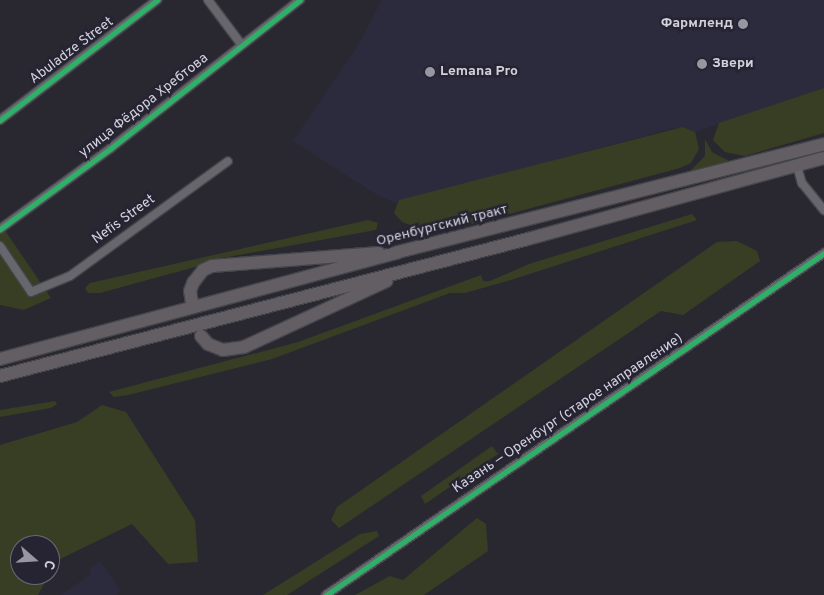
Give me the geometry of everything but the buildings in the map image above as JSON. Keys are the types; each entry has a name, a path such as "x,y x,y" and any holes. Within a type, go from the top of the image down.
{"main road":[{"name":"Оренбургский тракт","path":"0,359 398,252 824,144"},
{"path":"0,376 403,272 824,158"},
{"path":"192,303 190,291 193,284 203,270 212,266 398,252"},
{"path":"201,336 208,344 223,350 244,347 403,272"}],"street":[{"name":"Abuladze Street","path":"0,120 157,0"},
{"path":"208,0 241,44"},
{"name":"улица Фёдора Хребтова","path":"0,229 111,148 241,44 300,0"},
{"name":"Nefis Street","path":"0,246 31,292 70,276 228,161"},
{"path":"797,166 802,183 824,210"},
{"name":"Казань — Оренбург (старое направление)","path":"326,595 824,253"}],"shaded area":[{"path":"382,0 824,0 824,88 695,132 686,128 674,128 396,203 377,195 293,141 357,47"},
{"path":"100,561 121,591 115,595 61,595 91,574 89,569"}],"green space":[{"path":"824,88 824,133 745,156 725,152 713,140 719,123"},
{"path":"683,127 695,132 699,149 691,163 680,168 457,228 418,228 402,222 394,213 399,200"},
{"path":"705,139 712,152 729,161 690,171 705,156"},
{"path":"692,214 697,220 511,280 465,293 450,293 272,359 128,395 114,397 109,392 298,342 481,275 483,281 490,281 529,264"},
{"path":"368,220 378,223 376,230 211,260 195,267 100,293 88,293 85,288 90,283"},
{"path":"0,223 51,298 24,310 0,305"},
{"path":"737,241 757,251 760,261 683,315 661,311 339,528 331,520 337,507 717,242"},
{"path":"55,401 57,404 51,408 0,417 0,410"},
{"path":"102,405 126,412 195,520 198,562 168,564 132,524 60,559 60,535 10,535 10,585 44,585 38,595 0,595 0,445 77,422"},
{"path":"492,446 498,454 425,504 421,496"},
{"path":"477,518 486,524 488,551 424,595 355,595 390,576 403,580"},
{"path":"377,531 379,536 287,595 263,595 360,534"}],"cycle path":[{"path":"0,120 157,0"},
{"path":"0,229 111,148 300,0"},
{"path":"326,595 824,253"}],"place":[{"name":"Фармленд","path":"743,24"},
{"name":"Звери","path":"702,64"},
{"name":"Lemana Pro","path":"430,72"}]}
